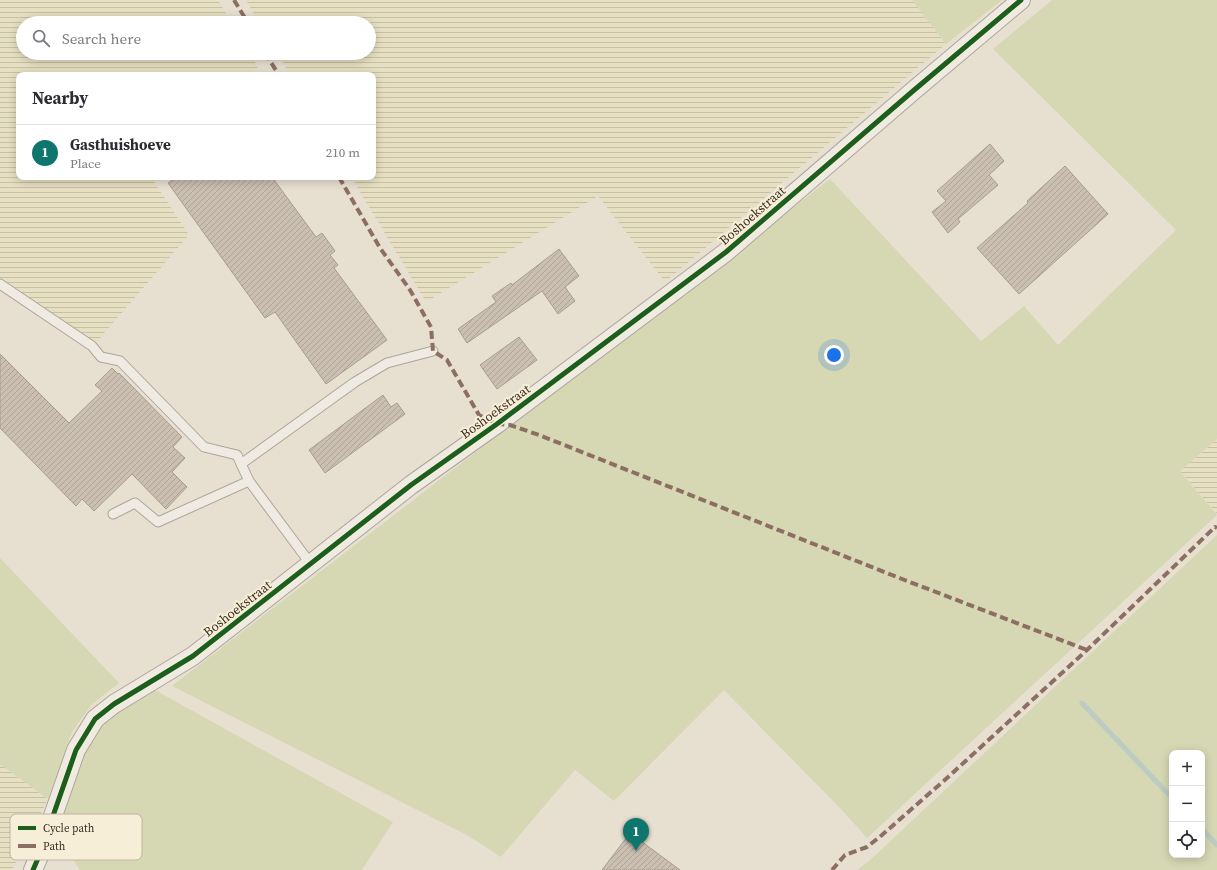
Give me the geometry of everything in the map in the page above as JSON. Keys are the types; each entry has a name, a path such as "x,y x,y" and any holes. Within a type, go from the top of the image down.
{"street":[{"name":"Boshoekstraat","path":"54,814 76,750 95,719 114,704 193,656 411,485 497,424 726,252 1021,0"},
{"name":"Boshoekstraat","path":"33,870 37,860"}],"lane":[{"path":"0,284 92,346 101,357 120,361 204,447 237,455 249,481 310,563"},
{"path":"241,464 355,382 387,363 433,351"},
{"path":"113,514 134,503 158,522 249,481"}],"shaded area":[{"path":"0,0 218,0 228,16 16,16 16,60 254,60 258,67 251,72 16,72 16,180 153,180 189,235 93,346 0,283"},
{"path":"246,0 912,0 946,44 665,282 598,196 426,302 353,180 376,180 376,72 288,72 281,60 376,60 376,16 255,16"},
{"path":"1217,439 1217,514 1180,471"},
{"path":"0,764 48,799 40,814 10,814 10,860 17,860 12,870 0,870"}],"green space":[{"path":"912,0 1002,0 946,44"},
{"path":"1052,0 1217,0 1217,439 1180,471 1217,515 867,838 840,808 724,690 614,801 575,770 501,857 467,835 172,686 830,179 981,341 1024,306 1058,345 1176,230 993,49"},
{"path":"1217,535 1217,870 857,870 868,862"},
{"path":"0,558 119,683 91,705 72,732 48,799 0,764"},
{"path":"153,689 393,822 362,870 80,870 74,860 142,860 142,814 62,814 74,778 89,745 102,722"}],"building":[{"path":"990,144 1004,161 989,175 998,185 958,219 960,222 948,233 932,212 946,201 937,191"},
{"path":"1065,166 1108,214 1019,294 977,248 1028,203 1027,201"},
{"path":"172,180 274,180 316,237 322,233 335,251 330,255 338,265 334,268 387,340 326,384 275,312 265,318 168,183"},
{"path":"559,249 579,276 565,287 575,301 558,314 542,291 467,343 458,329 496,302 492,296 511,283 512,285"},
{"path":"519,337 537,360 497,389 480,365"},
{"path":"0,354 69,423 102,391 95,385 112,368 118,374 119,373 182,437 173,447 185,458 172,472 187,487 166,509 132,474 94,511 82,499 76,506 0,428"},
{"path":"383,395 391,407 397,403 405,414 325,473 309,450"},
{"path":"630,833 680,870 602,870"}],"waterway":[{"path":"1082,703 1169,795"},
{"path":"1205,832 1217,845"}],"marked path":[{"path":"234,0 244,16"},
{"path":"269,60 277,72"},
{"path":"341,180 380,248 410,290 431,327 433,351 447,360 479,415 497,424 510,425 539,435 902,579 1087,650"},
{"path":"832,870 845,855 867,847 947,778 1087,650 1215,527 1217,528"}],"cycle path":[{"path":"54,814 76,750 95,719 114,704 193,656 411,485 497,424 726,252 1021,0"},
{"path":"33,870 37,860"}],"place":[{"name":"Gasthuishoeve","path":"636,851"}]}
